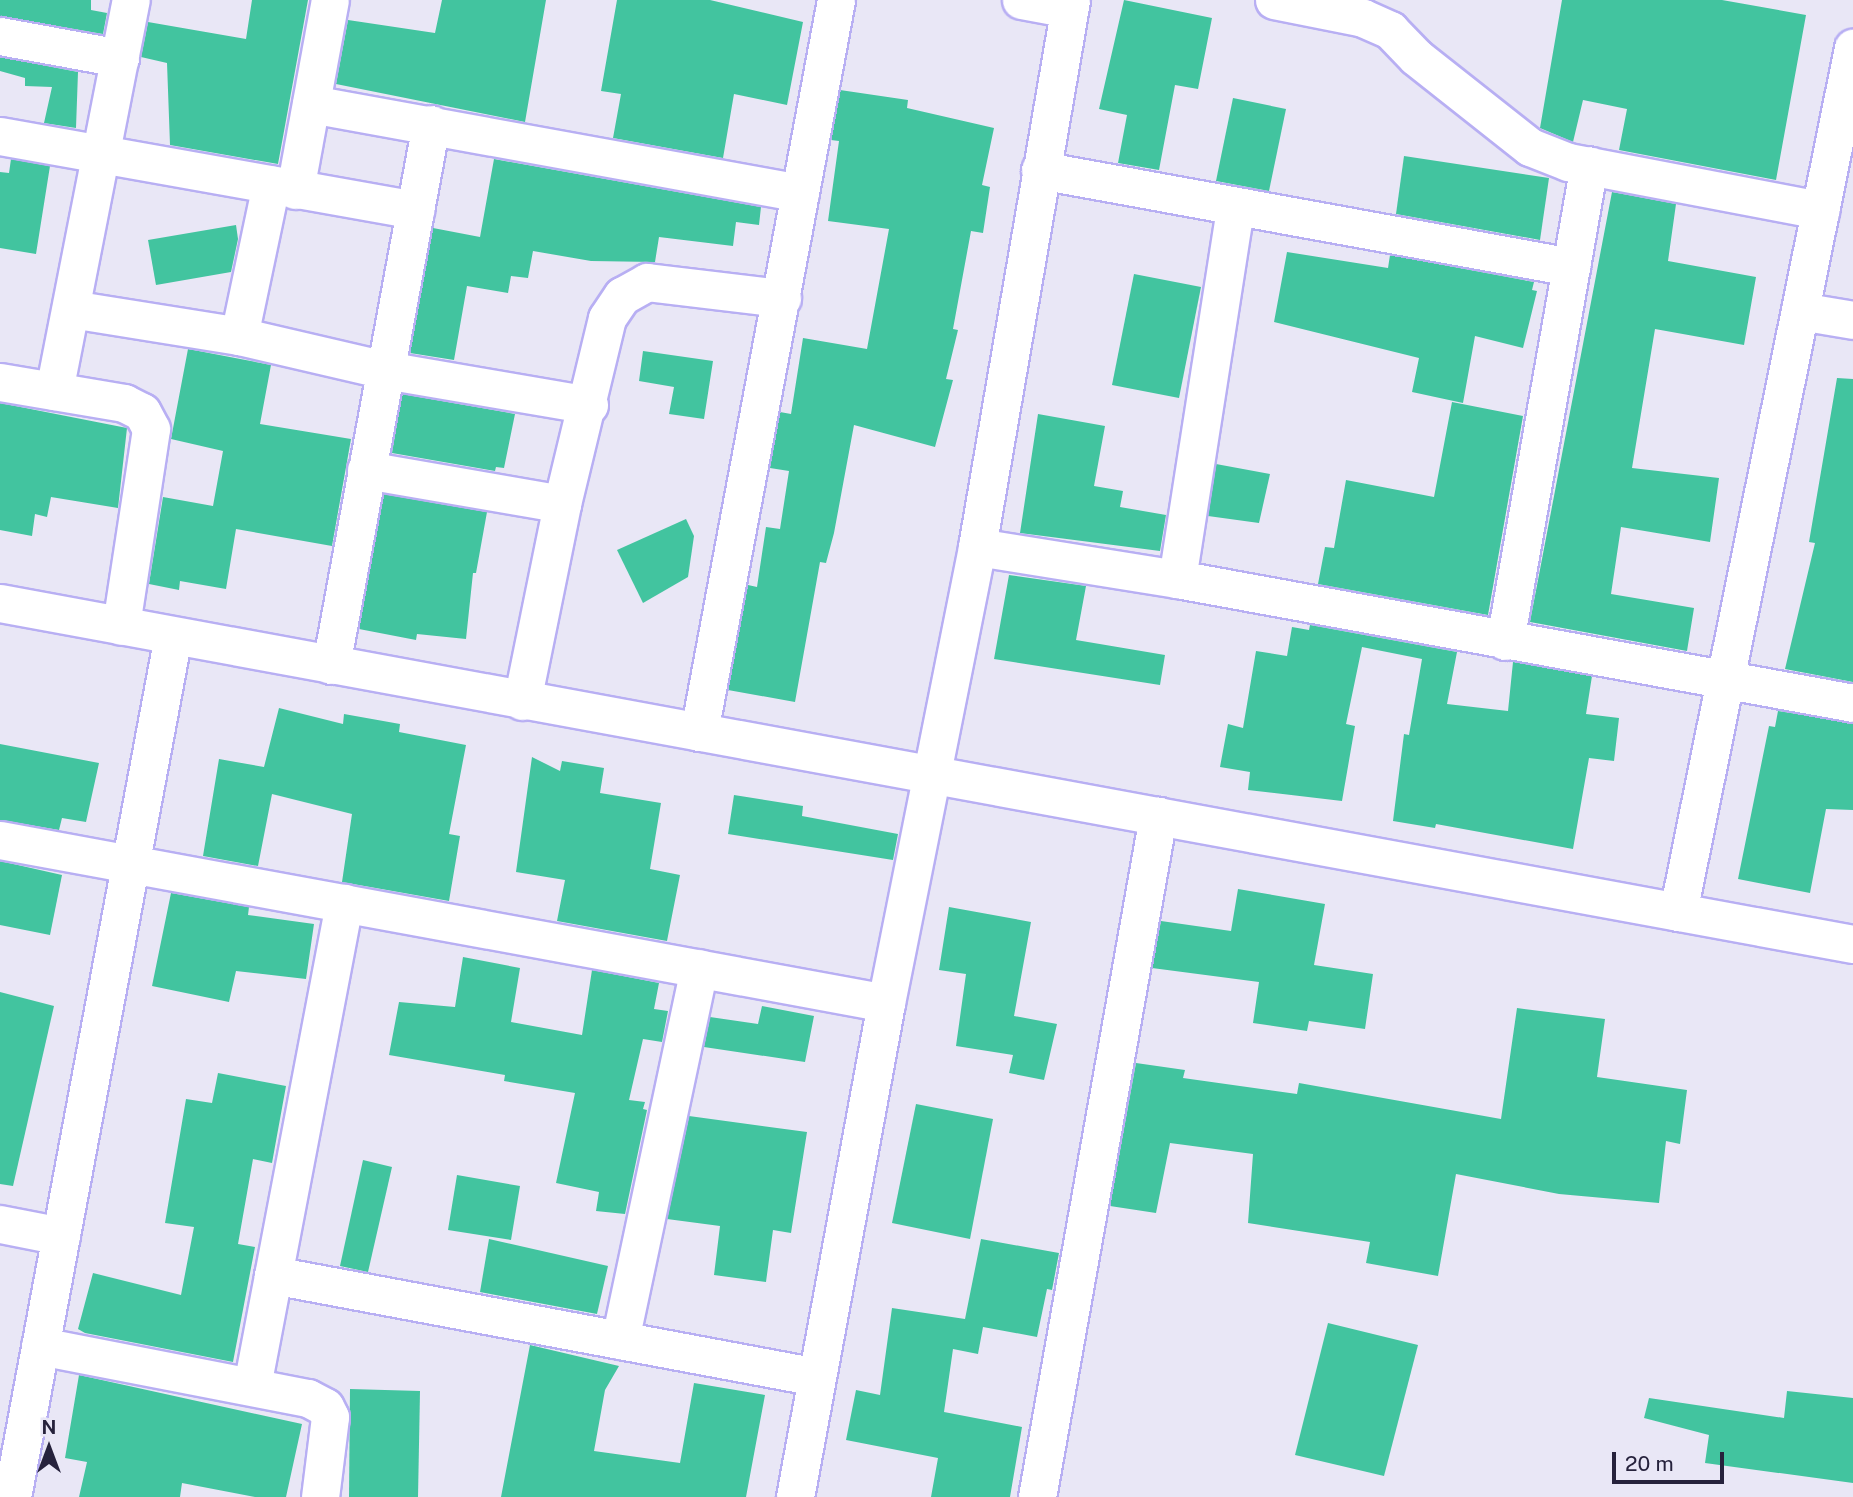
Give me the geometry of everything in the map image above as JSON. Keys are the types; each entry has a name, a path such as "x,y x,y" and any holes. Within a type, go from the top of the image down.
{"street":[{"path":"54,391 131,0"},
{"path":"239,336 283,187 311,104 330,0"},
{"path":"699,732 836,0"},
{"path":"795,1497 886,1003 977,547 1070,4 1021,0"},
{"path":"1281,1 1363,18 1390,30 1416,57 1530,147 1589,165 1820,210"},
{"path":"0,37 120,58"},
{"path":"1678,912 1820,210 1847,106 1853,48"},
{"path":"311,104 800,193"},
{"path":"331,665 431,124"},
{"path":"0,136 103,152 415,210"},
{"path":"1506,641 1589,165"},
{"path":"1040,170 1235,209 1571,267"},
{"path":"1177,579 1235,209"},
{"path":"522,701 562,504 589,405 607,318 622,296 648,282 782,298"},
{"path":"71,309 239,336 386,370 589,405"},
{"path":"1800,311 1853,320"},
{"path":"0,382 124,403 142,412 151,429 121,626"},
{"path":"366,470 562,504"},
{"path":"977,547 1177,579 1853,703"},
{"path":"0,603 1853,944"},
{"path":"12,1497 11,1444 40,1346 173,636"},
{"path":"1037,1497 1158,816"},
{"path":"0,840 886,1003"},
{"path":"252,1386 344,903"},
{"path":"620,1340 699,968"},
{"path":"0,1224 61,1236"},
{"path":"273,1275 817,1377"},
{"path":"40,1346 252,1386 308,1398 326,1407 330,1435 320,1497"}],"building":[{"path":"0,0 91,0 91,10 107,13 103,34 0,16"},
{"path":"252,0 308,0 278,164 170,145 167,63 141,57 148,22 246,39"},
{"path":"442,0 546,0 525,122 336,84 348,20 435,33"},
{"path":"617,0 710,0 803,22 787,105 734,94 723,158 613,138 621,94 601,91"},
{"path":"1124,0 1212,18 1198,89 1175,85 1159,170 1118,163 1127,115 1099,109"},
{"path":"1562,0 1722,0 1806,15 1776,180 1619,150 1627,109 1583,100 1573,142 1540,128"},
{"path":"0,57 78,72 76,128 44,123 52,87 25,86 25,78 0,71"},
{"path":"840,90 908,100 907,108 994,128 982,185 990,187 983,233 971,231 953,329 958,330 946,379 953,380 935,447 854,425 834,533 826,563 820,562 795,702 728,690 748,585 757,587 766,527 780,529 789,471 770,468 780,412 791,414 803,338 867,349 889,229 828,221 839,141 831,140"},
{"path":"1233,98 1286,109 1269,191 1216,181"},
{"path":"1404,156 1549,178 1540,240 1396,214"},
{"path":"11,159 50,166 36,254 0,248 0,172 9,173"},
{"path":"494,159 761,207 759,225 736,222 733,246 659,237 655,262 591,261 533,251 528,278 511,276 508,293 467,286 454,360 410,353 433,228 480,237"},
{"path":"1612,192 1676,204 1668,261 1756,277 1744,345 1655,329 1632,468 1719,478 1710,542 1621,527 1611,594 1694,608 1687,651 1530,622"},
{"path":"236,225 238,239 231,272 156,285 148,240"},
{"path":"1287,252 1388,268 1390,255 1534,282 1532,290 1537,291 1523,348 1475,336 1463,403 1412,392 1419,358 1274,322"},
{"path":"1134,274 1201,287 1179,398 1112,385"},
{"path":"188,349 271,365 260,424 351,439 332,546 236,529 226,589 180,581 179,590 149,584 163,497 213,506 223,451 171,439"},
{"path":"643,351 713,361 704,419 669,414 674,387 639,381"},
{"path":"1837,378 1853,379 1853,682 1785,669 1815,543 1809,542"},
{"path":"402,394 515,414 504,468 496,467 495,471 392,453"},
{"path":"1452,402 1523,416 1488,615 1318,584 1325,547 1334,548 1346,480 1434,497"},
{"path":"0,403 127,428 118,508 51,497 47,517 35,514 32,536 0,530"},
{"path":"1038,414 1105,426 1094,486 1123,491 1120,507 1166,515 1160,551 1020,533"},
{"path":"1216,464 1270,474 1259,523 1208,516"},
{"path":"384,494 487,512 476,573 473,573 466,639 417,634 416,640 359,629"},
{"path":"686,519 694,536 688,577 643,603 617,550"},
{"path":"1009,575 1086,586 1076,640 1165,655 1160,685 994,659"},
{"path":"1310,625 1457,652 1447,704 1508,711 1513,662 1592,676 1586,714 1619,718 1614,761 1589,758 1573,849 1436,824 1435,828 1393,821 1404,734 1409,735 1422,659 1362,647 1346,724 1355,726 1342,801 1248,790 1250,772 1220,767 1228,724 1243,728 1256,651 1287,656 1292,627 1309,630"},
{"path":"279,708 343,724 344,714 400,724 399,732 466,745 449,834 460,836 449,901 342,882 352,814 272,794 258,866 203,856 219,759 264,767"},
{"path":"1778,711 1853,723 1853,810 1826,809 1810,893 1738,879 1769,726 1775,727"},
{"path":"0,744 99,763 86,822 62,818 59,830 0,820"},
{"path":"532,757 560,771 562,761 604,768 600,793 661,803 650,869 680,875 667,941 557,921 565,880 516,872"},
{"path":"734,795 803,806 802,816 898,834 893,860 728,834"},
{"path":"0,861 62,875 50,935 0,925"},
{"path":"1238,889 1325,904 1314,965 1373,974 1365,1029 1309,1021 1307,1031 1253,1023 1259,982 1152,968 1161,921 1231,931"},
{"path":"171,893 249,907 248,915 314,924 306,979 236,971 229,1002 152,986"},
{"path":"949,907 1031,922 1014,1016 1057,1024 1044,1080 1009,1073 1013,1055 956,1046 966,974 939,970"},
{"path":"463,957 520,968 511,1022 582,1035 592,970 659,983 654,1009 668,1011 662,1042 643,1039 629,1100 645,1102 643,1109 647,1110 625,1214 596,1211 599,1192 556,1183 575,1093 504,1081 505,1075 389,1055 399,1002 455,1007"},
{"path":"0,992 54,1006 13,1186 0,1184"},
{"path":"762,1006 814,1016 805,1062 704,1047 710,1017 758,1024"},
{"path":"1517,1008 1605,1019 1597,1077 1687,1090 1680,1144 1666,1141 1659,1203 1559,1194 1456,1174 1438,1276 1366,1263 1370,1242 1248,1223 1253,1154 1170,1143 1156,1213 1110,1206 1136,1063 1185,1070 1183,1078 1297,1094 1299,1083 1501,1119"},
{"path":"218,1073 286,1086 272,1163 253,1159 238,1244 255,1247 233,1362 85,1333 78,1329 93,1273 181,1295 194,1227 165,1223 186,1099 212,1103"},
{"path":"916,1104 993,1119 970,1239 892,1223"},
{"path":"689,1116 807,1132 791,1233 773,1230 766,1282 714,1275 720,1226 667,1219"},
{"path":"363,1160 392,1167 368,1272 340,1266"},
{"path":"457,1175 520,1186 511,1240 448,1230"},
{"path":"489,1239 608,1266 597,1314 480,1292"},
{"path":"981,1239 1059,1253 1052,1290 1047,1289 1037,1337 983,1327 978,1354 953,1349 944,1412 1022,1427 1010,1497 931,1497 938,1458 846,1440 856,1390 880,1395 892,1308 965,1319"},
{"path":"1328,1323 1418,1345 1384,1476 1295,1455"},
{"path":"530,1345 619,1366 605,1390 594,1451 680,1463 694,1383 765,1395 746,1497 501,1497"},
{"path":"79,1375 302,1424 286,1497 255,1497 182,1483 180,1497 79,1497 87,1462 65,1458"},
{"path":"350,1389 420,1391 418,1497 349,1497"},
{"path":"1787,1391 1853,1398 1853,1483 1705,1463 1709,1435 1644,1418 1649,1398 1784,1418"}]}
